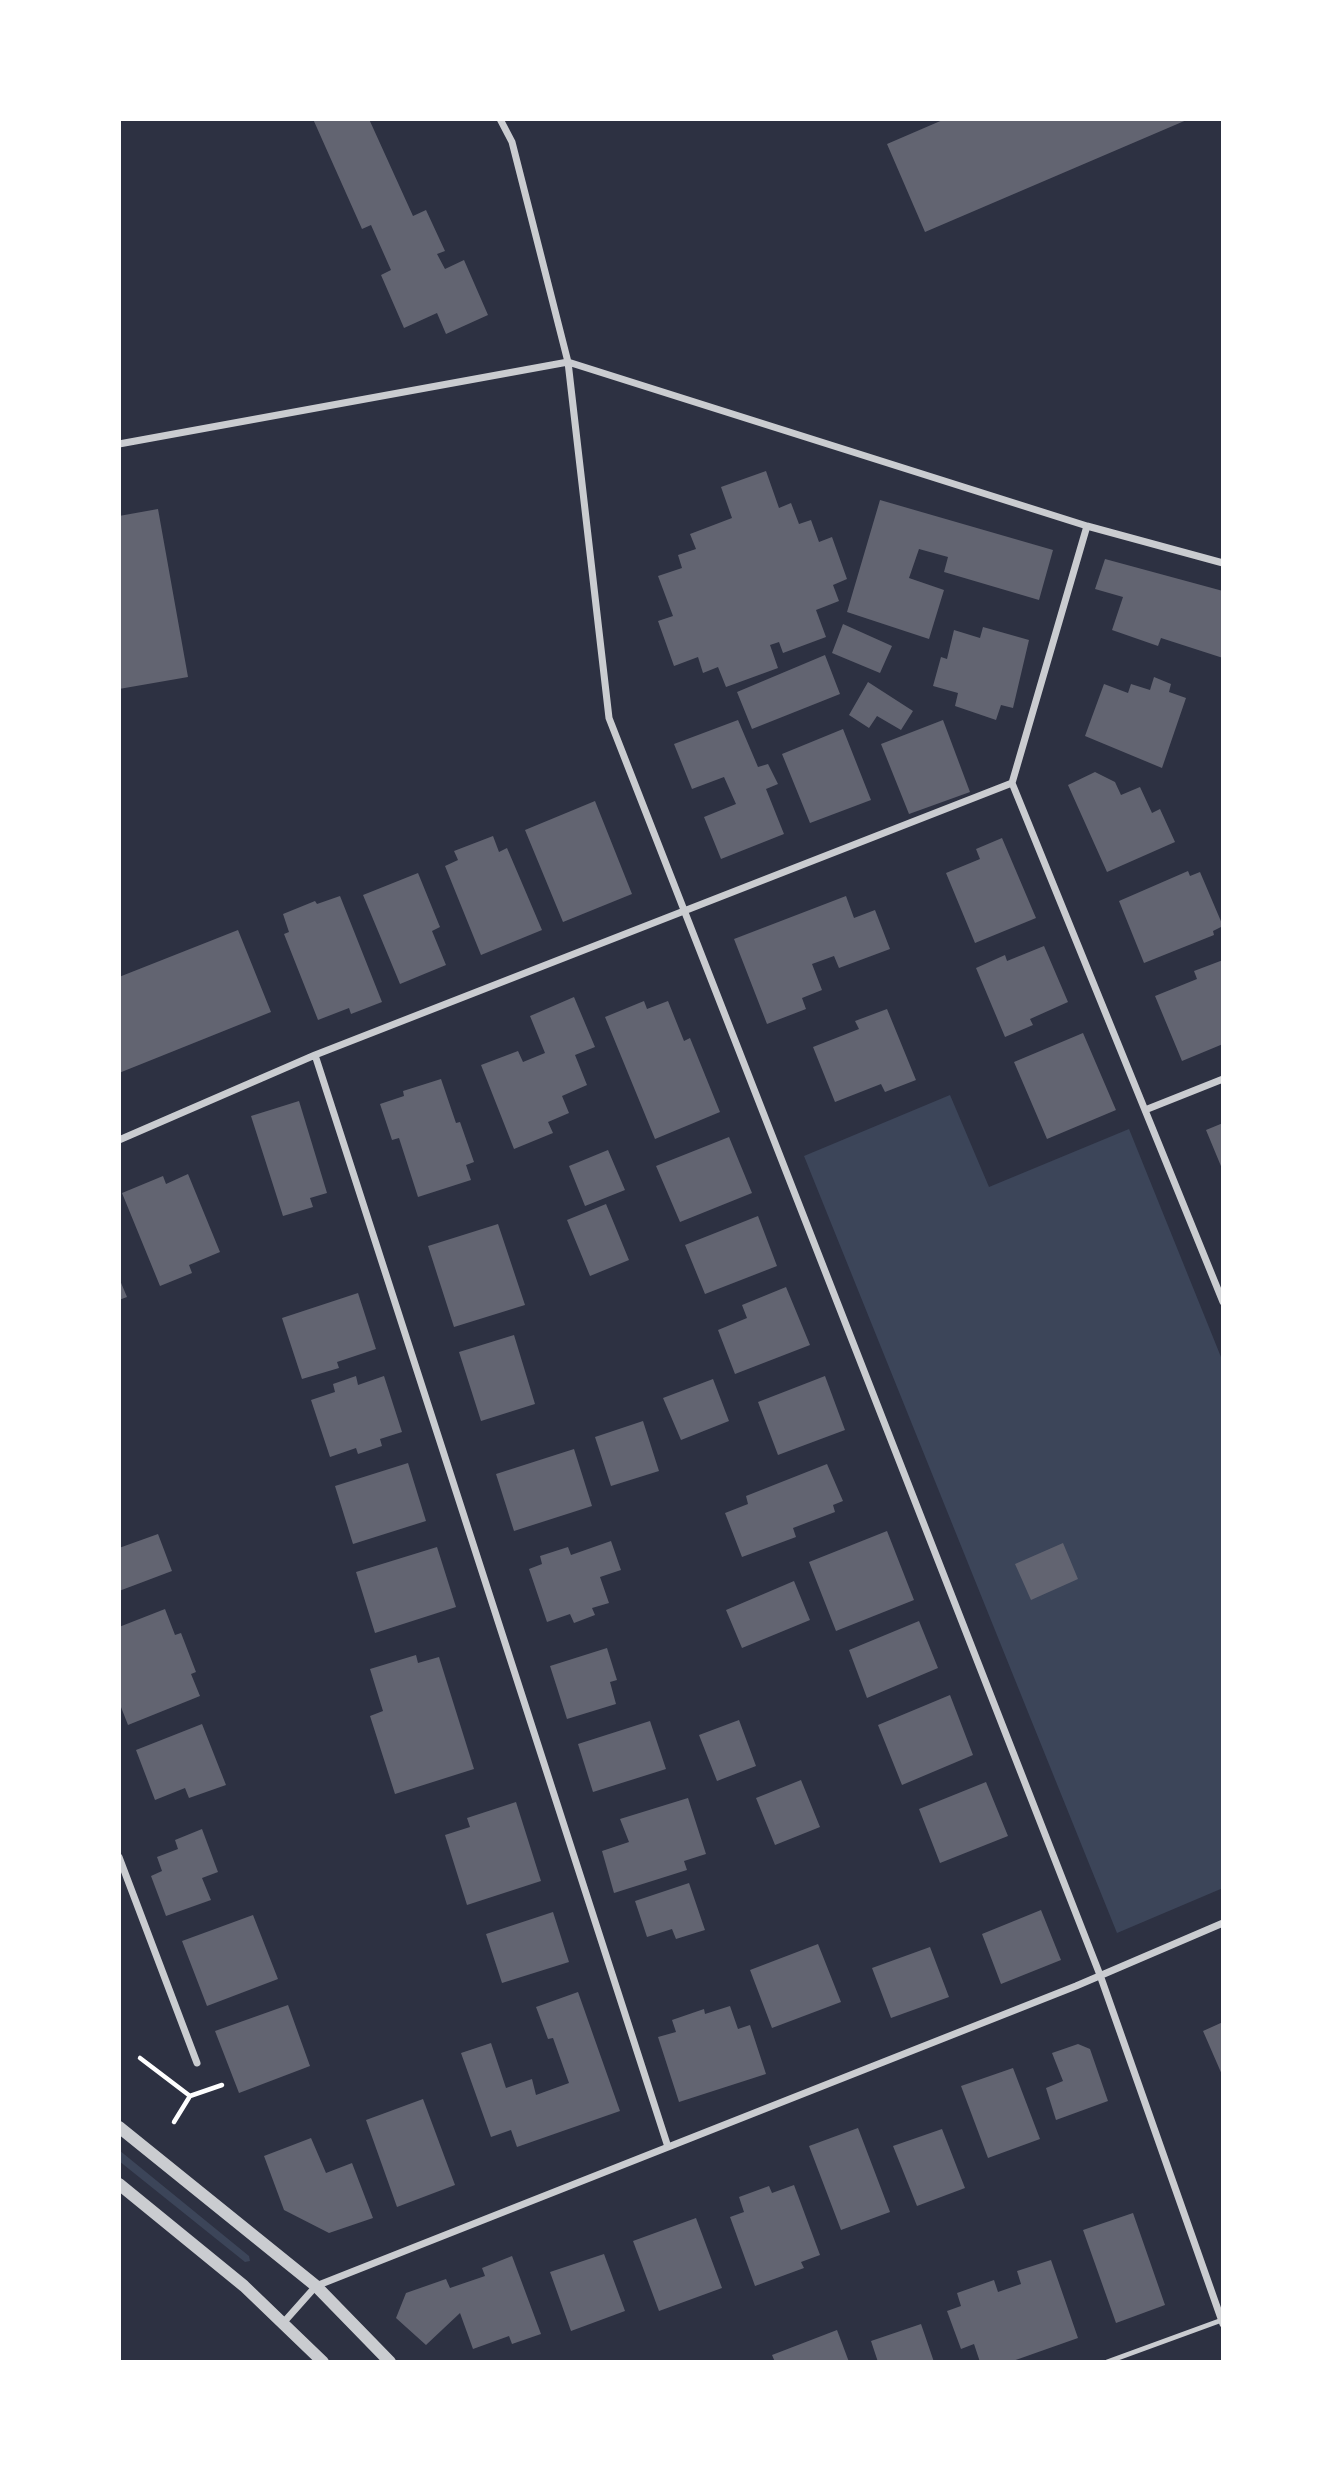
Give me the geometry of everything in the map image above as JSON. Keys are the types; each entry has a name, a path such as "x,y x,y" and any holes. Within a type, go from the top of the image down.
{"street":[{"path":"500,119 512,142 568,362 609,718 1100,1975 1222,2322"},
{"path":"119,444 568,362 1087,526 1223,563"},
{"path":"1087,526 1012,783 1223,1302"},
{"path":"119,1140 315,1055 1012,783"},
{"path":"315,1055 668,2147"},
{"path":"1145,1110 1223,1079"},
{"path":"119,1857 197,2063"},
{"path":"284,2322 316,2286 1100,1975 1223,1923"},
{"path":"119,2127 316,2286 390,2362"},
{"path":"119,2184 244,2286 323,2362"}],"lane":[{"path":"1107,2362 1222,2322"}],"path":[{"path":"140,2058 190,2096"},
{"path":"174,2122 190,2096 222,2085"}],"shaded area":[{"path":"950,1095 989,1187 1129,1129 1223,1362 1223,1888 1117,1933 804,1156"},
{"path":"119,2150 249,2256 250,2261 245,2262 119,2161"}],"building":[{"path":"313,119 369,119 413,216 426,210 445,251 437,254 445,269 464,260 488,315 446,334 437,313 404,328 381,275 391,270 371,225 362,229"},
{"path":"945,119 1189,119 925,232 887,144"},
{"path":"766,471 779,508 791,503 799,524 811,520 819,542 832,537 847,579 833,585 839,601 816,610 826,637 783,653 779,642 770,645 778,668 726,687 718,667 703,673 698,657 674,666 658,621 673,616 658,576 682,568 678,555 696,549 690,534 732,518 721,487"},
{"path":"880,500 1053,550 1039,600 944,572 948,557 919,549 909,578 944,590 929,639 847,612"},
{"path":"158,509 188,677 119,689 119,516"},
{"path":"1105,559 1223,591 1223,658 1161,638 1158,646 1112,630 1123,597 1095,589"},
{"path":"843,624 892,646 880,673 832,653"},
{"path":"983,627 1029,640 1013,708 1001,705 996,720 955,706 958,693 933,686 941,657 947,659 954,630 980,638"},
{"path":"825,655 840,694 752,729 737,692"},
{"path":"1154,677 1171,684 1169,692 1186,698 1162,768 1085,736 1104,684 1128,693 1131,684 1150,690"},
{"path":"868,682 913,711 901,730 877,716 869,728 849,715"},
{"path":"738,720 758,767 768,764 778,784 766,789 784,834 721,859 704,817 736,804 724,777 692,789 674,744"},
{"path":"943,720 970,792 909,814 881,744"},
{"path":"843,729 871,800 810,823 782,754"},
{"path":"1095,772 1115,782 1121,795 1140,787 1152,813 1160,809 1175,842 1107,872 1068,785"},
{"path":"595,801 632,894 563,922 525,830"},
{"path":"493,836 499,852 507,848 542,930 481,955 445,866 458,860 454,851"},
{"path":"1002,838 1036,918 975,943 946,873 980,859 976,849"},
{"path":"1188,871 1190,876 1200,872 1223,926 1213,931 1214,935 1144,963 1119,901"},
{"path":"418,873 440,927 432,931 446,965 400,984 363,895"},
{"path":"340,896 382,1002 351,1014 349,1008 318,1020 284,934 289,932 283,914 315,901 317,904"},
{"path":"846,896 854,918 875,910 890,949 839,968 834,956 812,964 822,990 802,998 806,1009 767,1024 734,939"},
{"path":"238,930 271,1012 119,1073 119,977"},
{"path":"1044,946 1068,1002 1030,1019 1033,1025 1005,1037 976,968 1005,955 1007,961"},
{"path":"1223,960 1223,1044 1182,1061 1155,996 1197,979 1194,971"},
{"path":"574,997 595,1047 575,1055 587,1085 562,1096 569,1113 548,1122 553,1133 514,1149 481,1065 518,1051 523,1062 545,1053 530,1016"},
{"path":"644,1001 647,1009 668,1001 684,1041 690,1038 720,1112 655,1139 605,1017"},
{"path":"887,1009 916,1080 885,1092 881,1084 835,1102 813,1047 859,1029 855,1021"},
{"path":"1083,1033 1116,1110 1047,1139 1014,1062"},
{"path":"441,1079 456,1123 460,1122 474,1162 466,1165 471,1180 418,1197 399,1138 392,1140 380,1104 404,1096 403,1091"},
{"path":"299,1101 327,1193 310,1198 313,1207 283,1216 251,1116"},
{"path":"1223,1123 1223,1171 1206,1130"},
{"path":"729,1137 752,1193 680,1222 656,1166"},
{"path":"608,1150 625,1190 585,1206 569,1166"},
{"path":"188,1174 220,1252 189,1265 192,1273 160,1286 122,1193 163,1176 166,1184"},
{"path":"606,1204 629,1260 590,1276 567,1220"},
{"path":"758,1216 777,1266 705,1294 685,1245"},
{"path":"498,1224 525,1305 454,1327 428,1246"},
{"path":"119,1278 127,1297 119,1300"},
{"path":"786,1287 810,1345 735,1374 718,1330 747,1318 742,1305"},
{"path":"358,1293 376,1349 337,1362 339,1368 302,1379 282,1318"},
{"path":"514,1335 535,1404 481,1421 459,1352"},
{"path":"356,1376 358,1385 384,1376 402,1432 380,1439 382,1446 358,1454 356,1448 330,1457 311,1400 335,1392 333,1384"},
{"path":"825,1376 845,1430 778,1455 758,1402"},
{"path":"713,1379 729,1421 681,1440 663,1398"},
{"path":"643,1421 659,1471 611,1486 595,1437"},
{"path":"574,1449 592,1506 514,1531 496,1474"},
{"path":"408,1463 426,1521 353,1544 335,1486"},
{"path":"827,1464 843,1501 833,1505 835,1512 793,1528 796,1537 742,1557 725,1513 748,1504 746,1496"},
{"path":"887,1531 914,1600 836,1631 809,1562"},
{"path":"158,1534 172,1571 119,1591 119,1548"},
{"path":"611,1541 621,1570 600,1577 609,1603 592,1608 595,1615 574,1623 570,1614 547,1622 529,1569 542,1564 540,1556 568,1547 571,1555"},
{"path":"1063,1543 1078,1579 1031,1600 1015,1564"},
{"path":"437,1547 456,1607 375,1633 356,1572"},
{"path":"794,1581 810,1620 742,1648 726,1610"},
{"path":"165,1609 175,1635 181,1633 196,1672 191,1674 200,1696 128,1725 119,1702 119,1627"},
{"path":"919,1621 938,1668 867,1698 849,1650"},
{"path":"607,1648 617,1680 610,1682 616,1704 567,1719 550,1666"},
{"path":"416,1655 418,1663 439,1657 474,1769 395,1794 370,1716 383,1711 370,1669"},
{"path":"950,1695 973,1755 902,1785 878,1725"},
{"path":"739,1720 756,1766 717,1781 699,1735"},
{"path":"650,1721 666,1769 593,1792 578,1744"},
{"path":"202,1724 226,1785 189,1798 185,1788 155,1800 136,1750"},
{"path":"801,1780 820,1827 775,1845 756,1798"},
{"path":"986,1782 1008,1836 940,1863 919,1809"},
{"path":"688,1798 706,1854 684,1861 687,1870 614,1893 602,1851 629,1842 620,1819"},
{"path":"516,1802 541,1881 467,1905 445,1835 470,1827 467,1818"},
{"path":"202,1829 218,1872 202,1878 211,1900 166,1916 151,1876 162,1871 157,1857 178,1849 175,1840"},
{"path":"689,1883 705,1930 676,1939 672,1929 647,1937 635,1901"},
{"path":"1041,1910 1061,1960 1001,1984 982,1934"},
{"path":"553,1912 569,1962 502,1983 486,1934"},
{"path":"253,1915 278,1979 207,2006 182,1941"},
{"path":"818,1944 841,2002 772,2028 750,1970"},
{"path":"930,1947 949,1997 891,2018 872,1968"},
{"path":"578,1992 620,2111 517,2147 511,2130 491,2137 461,2053 491,2043 506,2088 532,2079 536,2095 569,2083 553,2038 548,2039 536,2007"},
{"path":"288,2005 310,2066 239,2093 215,2031"},
{"path":"730,2006 738,2029 750,2025 766,2074 679,2102 658,2037 676,2032 672,2020 704,2009 705,2014"},
{"path":"1223,2022 1223,2077 1203,2031"},
{"path":"1078,2044 1090,2049 1108,2101 1056,2120 1046,2088 1063,2081 1052,2053"},
{"path":"1013,2068 1040,2139 988,2158 961,2086"},
{"path":"423,2099 455,2185 397,2207 366,2120"},
{"path":"858,2128 890,2212 841,2230 809,2146"},
{"path":"942,2129 965,2188 917,2206 893,2146"},
{"path":"311,2138 326,2173 352,2163 373,2218 329,2233 284,2210 264,2156"},
{"path":"794,2185 820,2255 801,2262 804,2268 755,2286 730,2217 744,2212 739,2197 769,2186 772,2193"},
{"path":"1133,2213 1165,2305 1116,2323 1083,2230"},
{"path":"696,2218 722,2288 659,2311 633,2241"},
{"path":"604,2254 625,2311 571,2331 550,2272"},
{"path":"512,2256 541,2334 512,2344 509,2336 473,2349 460,2313 426,2345 396,2318 406,2293 446,2279 450,2288 485,2276 482,2268"},
{"path":"1051,2260 1078,2338 1010,2362 980,2362 974,2344 961,2349 947,2311 961,2306 957,2293 994,2280 998,2292 1021,2284 1017,2271"},
{"path":"921,2324 934,2362 878,2362 871,2341"},
{"path":"837,2330 849,2362 775,2362 772,2355"}]}
